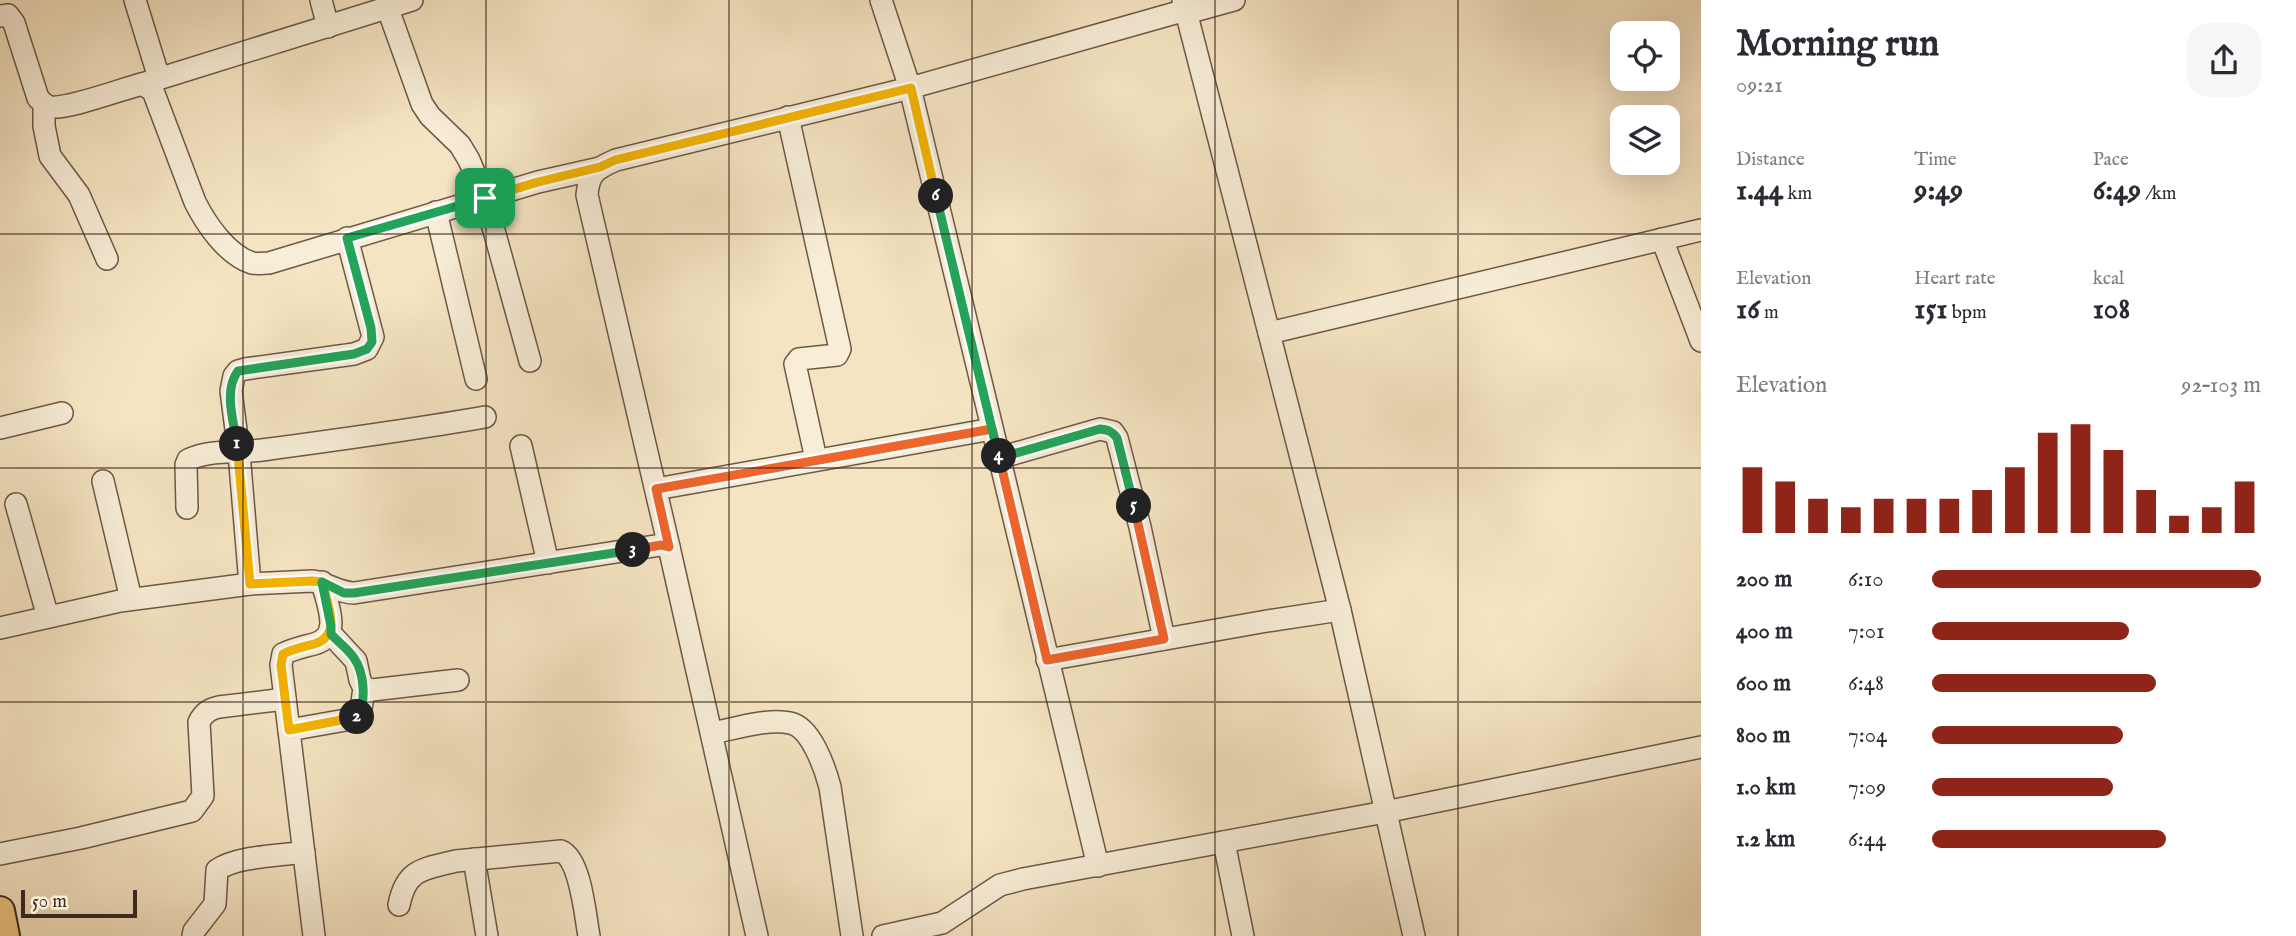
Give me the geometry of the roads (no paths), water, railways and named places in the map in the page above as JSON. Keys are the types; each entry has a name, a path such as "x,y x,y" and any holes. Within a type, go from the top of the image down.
{"street":[{"path":"135,0 150,81 195,202 202,216 225,244 254,264 269,263 538,182 600,167 615,160 911,88 1185,8 1234,0"},
{"path":"321,0 328,27"},
{"path":"4,10 18,33 38,98 44,105 52,107 66,106 412,0"},
{"path":"881,0 911,88 1098,866"},
{"path":"1185,8 1340,610 1414,936"},
{"path":"388,9 422,104 430,116 460,145 470,160 485,198 530,361"},
{"path":"44,105 44,126 50,156 79,194 107,259"},
{"path":"788,117 840,349 837,355 799,359 795,364 816,459"},
{"path":"600,167 589,179 587,195 757,936"},
{"path":"436,212 476,379"},
{"path":"1269,333 1701,229"},
{"path":"250,584 239,453 230,391 234,376 238,371 354,354 367,349 372,342 371,328 347,238"},
{"path":"1662,239 1701,341"},
{"path":"0,428 62,413"},
{"path":"187,508 186,465 188,460 199,455 239,453 411,430 485,417"},
{"path":"656,489 992,429"},
{"path":"999,458 1100,429 1113,432 1117,438 1140,527 1164,639"},
{"path":"521,446 548,563"},
{"path":"103,481 131,599"},
{"path":"16,504 48,617"},
{"path":"0,628 131,599 250,584 312,581 322,582 344,593 354,593 661,545 669,547"},
{"path":"289,730 357,718 362,709 364,688 356,661 331,634 322,582"},
{"path":"1047,660 1340,610"},
{"path":"314,936 281,665 283,654 292,649 317,644 331,634"},
{"path":"364,688 372,690 458,680"},
{"path":"0,854 192,811 203,796 199,722 202,716 210,709 219,707 285,699"},
{"path":"712,733 773,722 791,723 807,736 825,769 830,787 852,936"},
{"path":"883,936 943,923 1000,885 1023,879 1385,812 1701,747"},
{"path":"1224,842 1243,936"},
{"path":"399,905 407,880 442,864 561,851 567,853 576,868 589,936"},
{"path":"192,936 215,904 217,870 224,865 240,861 304,852"},
{"path":"474,859 487,936"}]}
